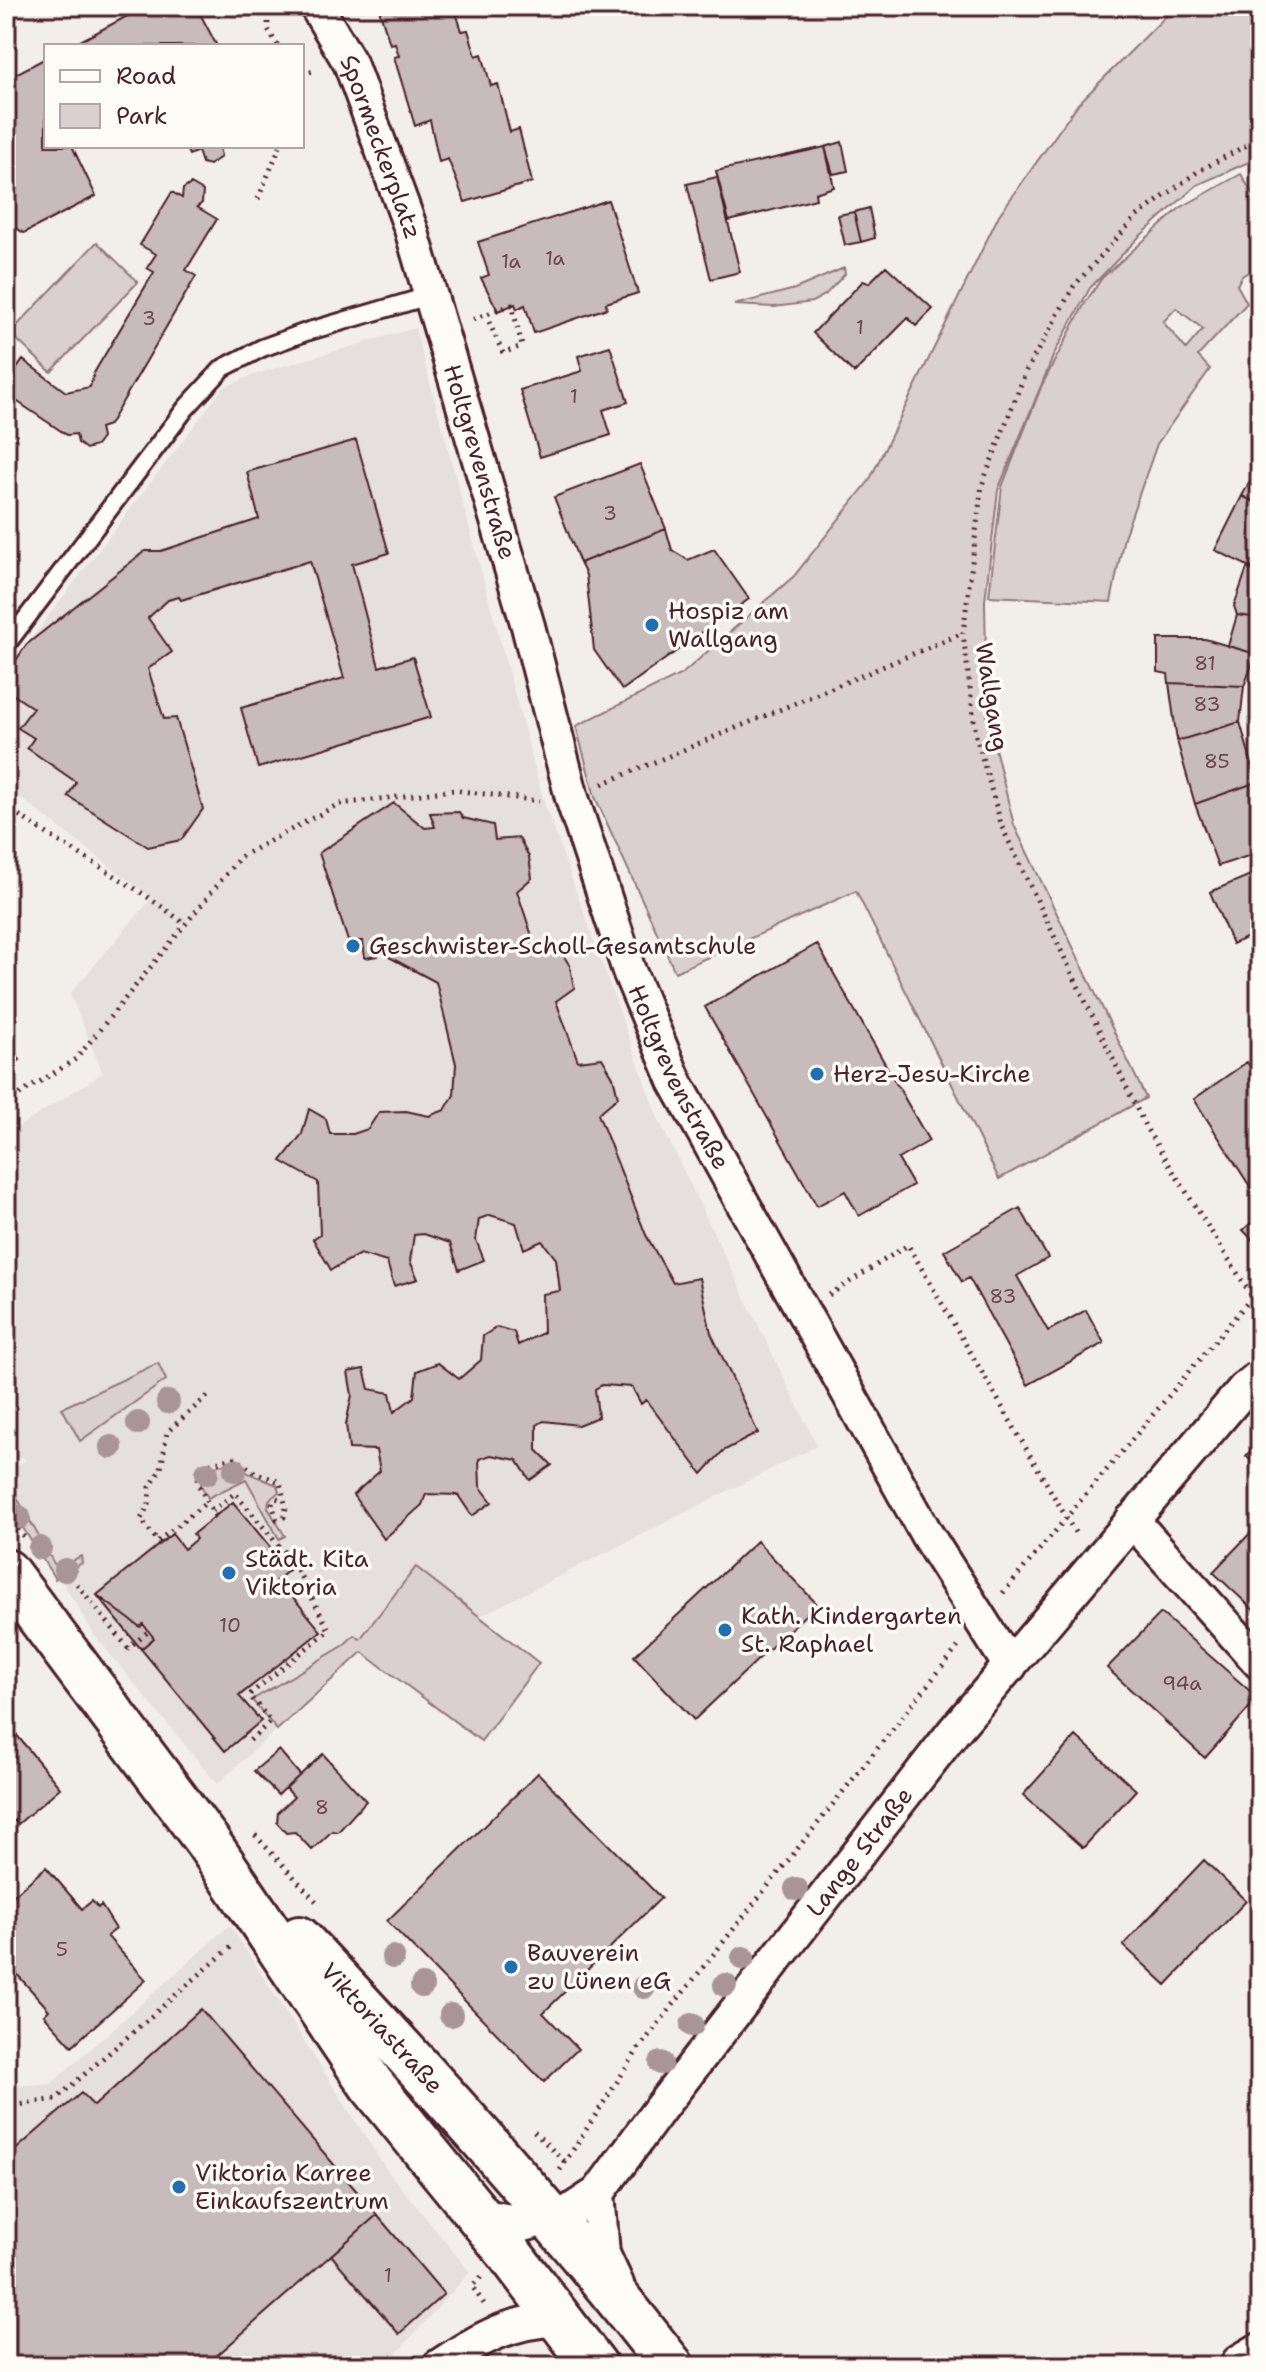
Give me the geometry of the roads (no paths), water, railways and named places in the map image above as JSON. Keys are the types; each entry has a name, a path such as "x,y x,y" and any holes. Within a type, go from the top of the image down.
{"main road":[{"name":"Viktoriastraße","path":"17,1558 371,2084 595,2366"},
{"name":"Viktoriastraße","path":"207,1841 407,2054 628,2309 671,2366"},
{"path":"1243,2366 1260,2356"}],"street":[{"name":"Spormeckerplatz","path":"316,6 350,63 432,295"},
{"name":"Holtgrevenstraße","path":"432,295 528,626 572,798 629,971 675,1081 927,1535 1010,1666"},
{"name":"Lange Straße","path":"550,2220 598,2193 954,1731 1244,1389 1260,1376"},
{"path":"1132,1520 1260,1663"},
{"path":"598,2193 603,2254 628,2309"},
{"path":"478,2215 519,2225 550,2220"},
{"path":"439,2366 501,2329 530,2320 560,2320"}],"lane":[{"path":"6,645 186,408 223,368 291,337 432,295"}],"place":[{"name":"Hospiz am Wallgang","path":"652,625"},
{"name":"Geschwister-Scholl-Gesamtschule","path":"353,946"},
{"name":"Herz-Jesu-Kirche","path":"817,1074"},
{"name":"Städt. Kita Viktoria","path":"229,1573"},
{"name":"Kath. Kindergarten St. Raphael","path":"725,1630"},
{"name":"Bauverein zu Lünen eG","path":"511,1967"},
{"name":"Viktoria Karree Einkaufszentrum","path":"179,2187"}]}
